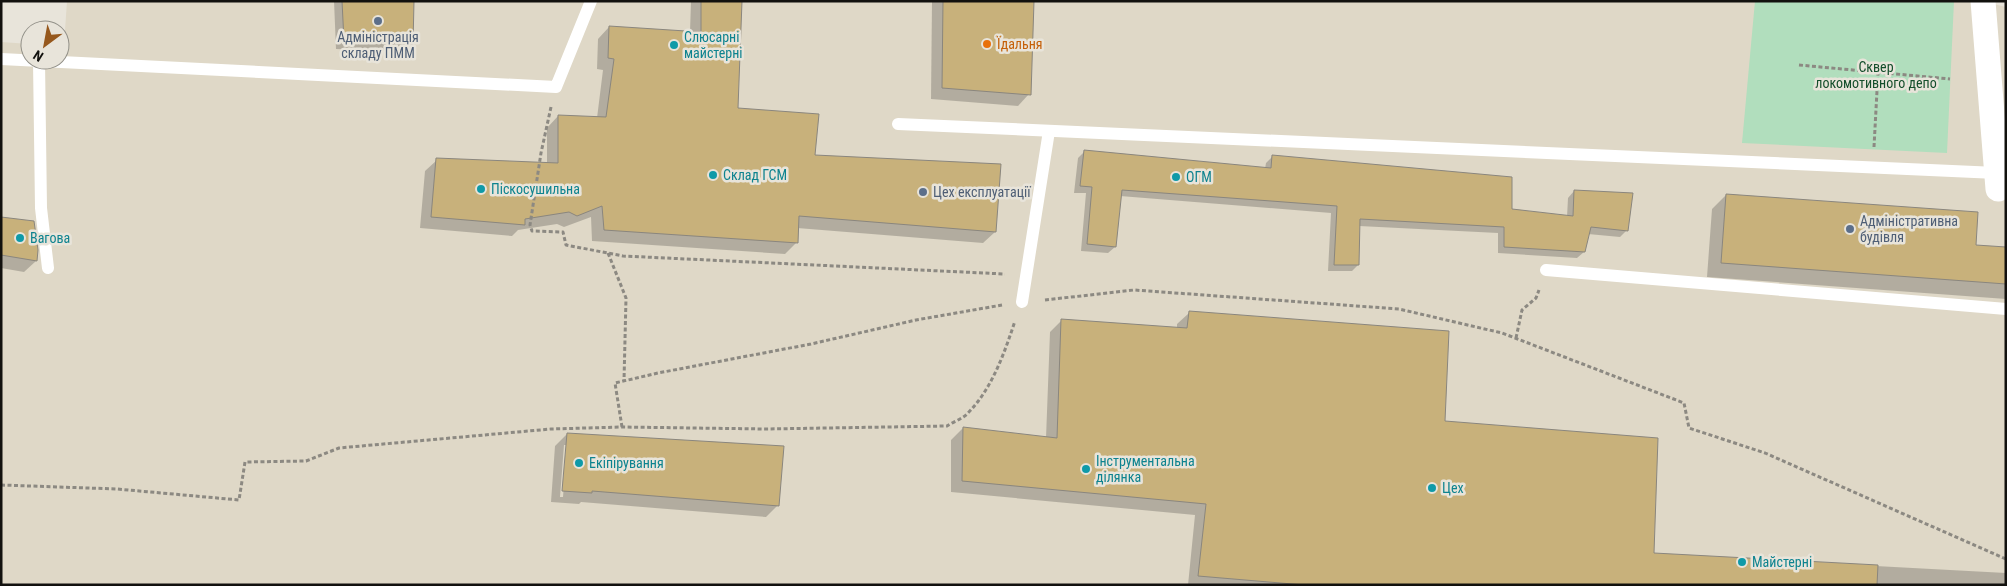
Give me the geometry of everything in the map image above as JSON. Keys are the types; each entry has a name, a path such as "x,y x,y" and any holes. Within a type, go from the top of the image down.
{"street":[{"path":"1983,1 2000,186"}],"lane":[{"path":"70,62 556,87 591,1"},
{"path":"1,58 20,59"},
{"path":"40,70 41,208 48,268"},
{"path":"898,124 1050,131 2000,186"},
{"path":"1022,302 1050,131"},
{"path":"1546,270 2006,309"}],"path":[{"path":"1800,65 1950,79"},
{"path":"1874,150 1878,72"},
{"path":"556,87 541,153 530,225 532,231 563,232 566,245 623,256 1027,275"},
{"path":"607,252 626,298 624,380"},
{"path":"1516,338 1522,310 1536,298 1546,270"},
{"path":"622,427 614,383 716,361 811,344 916,320 1022,302 1134,290 1398,309 1502,333 1684,403 1689,428 1765,453 2006,559"},
{"path":"1,485 117,489 239,500 245,462 306,461 339,448 550,428 766,429 947,426 966,415 990,384 1005,352 1022,302"}],"shaded area":[{"path":"67,1 1981,1 2006,7 2006,585 1,585 1,42 20,43 20,70 70,70 70,20 66,20"}],"green space":[{"name":"Сквер локомотивного депо","path":"1755,1 1954,1 1947,153 1742,143"}],"building":[{"name":"Адміністрація складу ПММ","path":"342,1 414,1 413,44 344,41"},
{"path":"701,1 742,1 738,108 819,114 815,155 1001,164 996,232 799,216 798,243 604,230 602,206 577,216 569,212 525,219 525,225 431,217 436,158 558,163 558,115 606,117 614,59 608,58 609,26 701,32"},
{"name":"Їдальня","path":"943,1 1034,1 1031,95 942,88"},
{"path":"1084,150 1271,168 1272,155 1512,177 1512,209 1573,216 1574,190 1633,193 1628,231 1591,227 1585,252 1504,247 1504,227 1360,219 1359,265 1334,265 1337,206 1122,190 1116,247 1087,244 1092,187 1080,186"},
{"name":"Адміністративна будівля","path":"1726,194 1978,212 1976,245 2006,247 2006,284 1721,263"},
{"name":"Вагова","path":"1,217 34,221 38,250 37,261 1,255"},
{"path":"1189,311 1449,331 1445,421 1658,438 1654,553 1878,565 1877,585 1304,585 1198,576 1206,504 962,481 963,427 1057,438 1061,319 1187,328"},
{"path":"567,433 784,446 779,506 592,491 592,493 562,491"}],"place":[{"name":"Адміністрація складу ПММ","path":"378,21"},
{"name":"Їдальня","path":"987,44"},
{"name":"Слюсарні майстерні","path":"674,45"},
{"name":"Склад ГСМ","path":"713,175"},
{"name":"ОГМ","path":"1176,177"},
{"name":"Піскосушильна","path":"481,189"},
{"name":"Цех експлуатації","path":"923,192"},
{"name":"Адміністративна будівля","path":"1850,229"},
{"name":"Вагова","path":"20,238"},
{"name":"Екіпірування","path":"579,463"},
{"name":"Інструментальна ділянка","path":"1086,469"},
{"name":"Цех","path":"1432,488"},
{"name":"Майстерні","path":"1742,562"}]}
